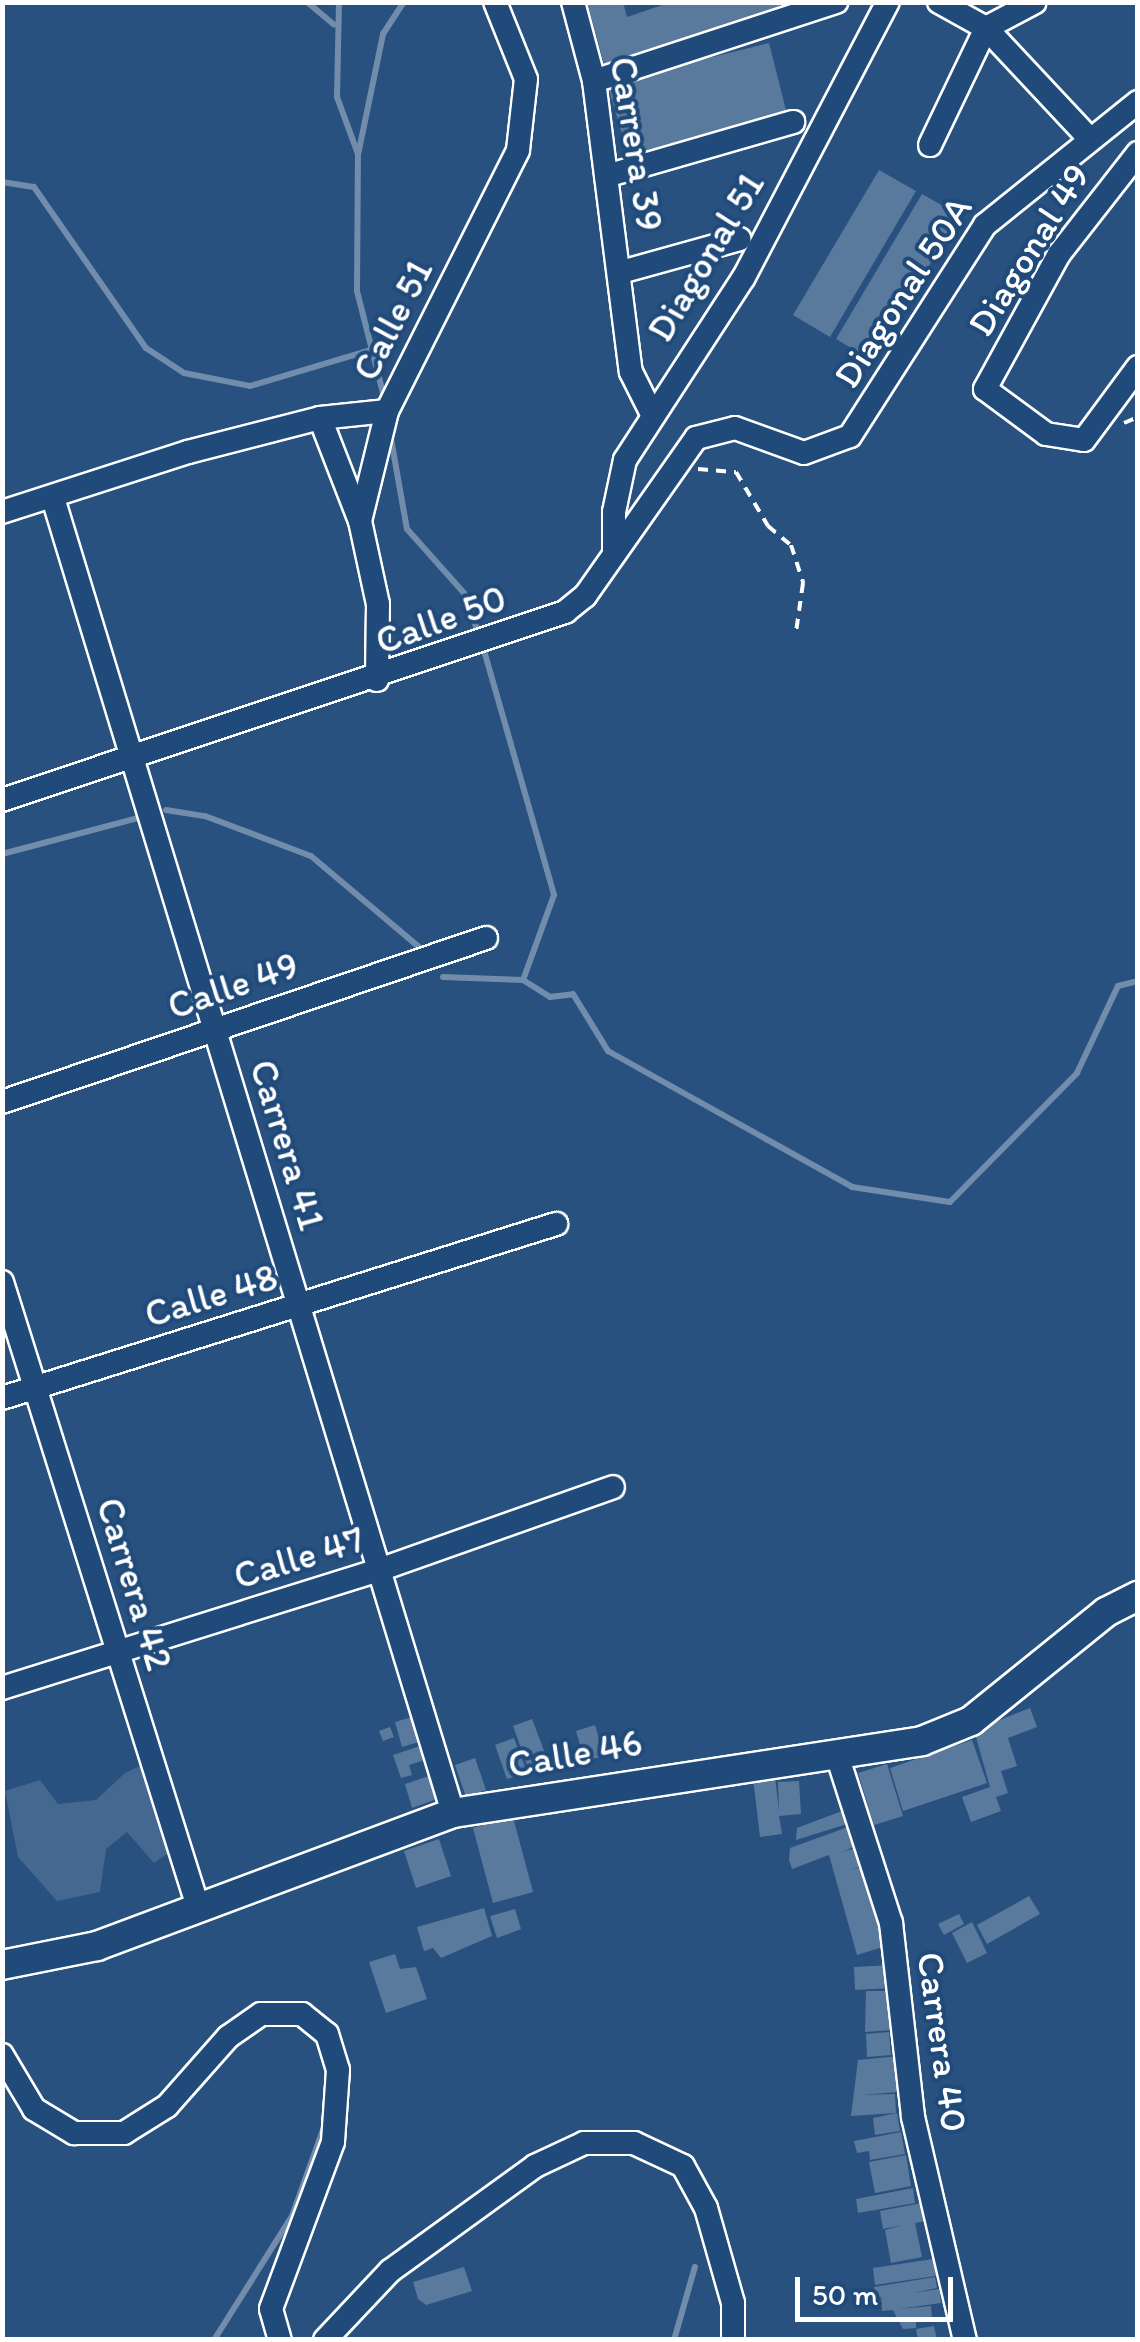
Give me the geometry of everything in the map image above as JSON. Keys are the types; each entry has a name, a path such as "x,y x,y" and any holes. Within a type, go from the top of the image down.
{"street":[{"name":"Calle 51","path":"2,512 188,452 320,418 387,411 518,150 526,79 495,2"},
{"name":"Carrera 39","path":"574,2 594,81 631,372 651,412"},
{"path":"594,81 836,2"},
{"name":"Diagonal 51","path":"614,554 614,512 625,460 651,412 744,276 888,2"},
{"path":"939,2 986,28 1090,140"},
{"path":"930,145 986,28 1036,2"},
{"name":"Diagonal 50A","path":"825,450 858,424 985,224 1138,102"},
{"path":"606,176 793,122"},
{"name":"Diagonal 49","path":"1138,153 1059,254 985,389 1046,434 1084,440 1138,367"},
{"path":"621,272 740,239"},
{"path":"360,521 387,411"},
{"path":"320,418 360,521 378,604 377,680"},
{"name":"Calle 50","path":"2,800 377,680 565,612 585,596 696,438 714,429 735,428 804,453 825,450"},
{"name":"Carrera 41","path":"54,498 453,1813"},
{"name":"Calle 49","path":"2,1102 486,938"},
{"name":"Calle 48","path":"2,1398 556,1224"},
{"name":"Carrera 42","path":"2,1282 198,1906"},
{"name":"Calle 47","path":"2,1688 379,1570 613,1487"},
{"name":"Calle 46","path":"2,1966 98,1946 453,1813 763,1762 838,1758 922,1741 972,1721 1106,1612 1138,1596"},
{"name":"Carrera 40","path":"838,1758 891,1924 913,2117 965,2340"},
{"path":"2,2055 34,2109 74,2133 124,2133 167,2106 228,2037 261,2014 302,2014 327,2034 338,2070 333,2142 271,2309 280,2340"},
{"path":"325,2340 390,2271 535,2166 584,2142 634,2142 683,2166 706,2208 732,2303 733,2340"}],"path":[{"path":"673,468 736,472 768,526 791,545 803,583 796,632"}],"shaded area":[{"path":"156,1758 179,1846 154,1863 127,1832 106,1849 100,1892 57,1901 18,1857 5,1791 40,1780 58,1804 96,1800 125,1773"}],"building":[{"path":"587,2 623,2 627,17 671,2 798,2 604,64"},
{"path":"769,43 788,118 629,158 607,83"},
{"path":"879,170 916,191 830,337 793,315"},
{"path":"922,194 959,215 873,361 836,339"},
{"path":"1030,1708 1037,1727 1008,1738 1017,1766 1001,1771 1008,1793 996,1797 1001,1811 971,1822 962,1797 990,1787 974,1730"},
{"path":"412,1717 419,1742 402,1747 395,1722"},
{"path":"532,1719 551,1769 531,1776 513,1726"},
{"path":"595,1725 604,1756 585,1761 576,1731"},
{"path":"390,1727 394,1737 383,1741 379,1731"},
{"path":"514,1738 527,1772 507,1779 495,1745"},
{"path":"972,1740 987,1783 903,1811 890,1768"},
{"path":"420,1746 425,1760 409,1765 412,1775 401,1778 393,1755"},
{"path":"475,1758 486,1790 466,1797 455,1765"},
{"path":"887,1764 903,1816 874,1825 858,1773"},
{"path":"429,1776 437,1799 412,1808 405,1784"},
{"path":"775,1776 779,1812 778,1782 799,1781 801,1814 779,1816 782,1834 760,1837 753,1778"},
{"path":"842,1811 847,1824 796,1840 797,1828"},
{"path":"513,1817 533,1892 493,1903 473,1828"},
{"path":"848,1827 855,1846 843,1852 858,1847 864,1865 851,1870 862,1867 889,1945 857,1955 829,1855 792,1869 789,1860 790,1848"},
{"path":"439,1839 451,1876 416,1888 404,1851"},
{"path":"1029,1896 1040,1914 987,1944 977,1925"},
{"path":"484,1908 492,1936 441,1958 433,1948 424,1951 417,1927"},
{"path":"515,1909 521,1929 497,1938 490,1916"},
{"path":"959,1914 964,1924 944,1935 938,1924"},
{"path":"972,1922 987,1953 967,1963 952,1933"},
{"path":"395,1954 400,1969 416,1967 427,1999 386,2013 369,1962"},
{"path":"891,1965 893,1988 855,1990 854,1967"},
{"path":"866,1991 894,1991 893,2030 865,2032"},
{"path":"889,2032 891,2055 867,2057 866,2034"},
{"path":"900,2056 898,2092 861,2095 895,2094 896,2113 851,2116 858,2060"},
{"path":"897,2113 900,2131 875,2135 873,2118"},
{"path":"901,2132 905,2154 870,2160 869,2151 857,2153 854,2141"},
{"path":"906,2155 911,2186 875,2193 869,2162"},
{"path":"913,2188 915,2203 858,2213 856,2199"},
{"path":"922,2203 925,2221 915,2223 922,2257 891,2263 885,2230 903,2225 883,2229 880,2211"},
{"path":"940,2258 942,2275 875,2285 873,2268"},
{"path":"464,2267 472,2291 426,2305 418,2299 413,2282"},
{"path":"935,2277 937,2288 912,2293 939,2289 941,2303 898,2309 931,2306 932,2318 916,2320 916,2328 903,2329 893,2310 882,2311 881,2297 875,2298 874,2287"},
{"path":"934,2326 937,2340 918,2340 916,2329"}],"waterway":[{"path":"307,2 334,25"},
{"path":"339,2 337,97 358,154"},
{"path":"385,401 357,291 358,155 383,34 404,2"},
{"path":"2,182 34,187 146,348 184,373 250,386 374,349"},
{"path":"390,433 407,529 464,593 479,635"},
{"path":"483,647 554,895 523,980"},
{"path":"166,810 205,816 311,856 424,951"},
{"path":"2,854 142,817"},
{"path":"443,977 523,980 550,997 573,994 608,1051 852,1187 950,1202 1077,1073 1118,986 1138,981"},
{"path":"214,2340 292,2216 324,2127"},
{"path":"674,2340 695,2267"}]}
